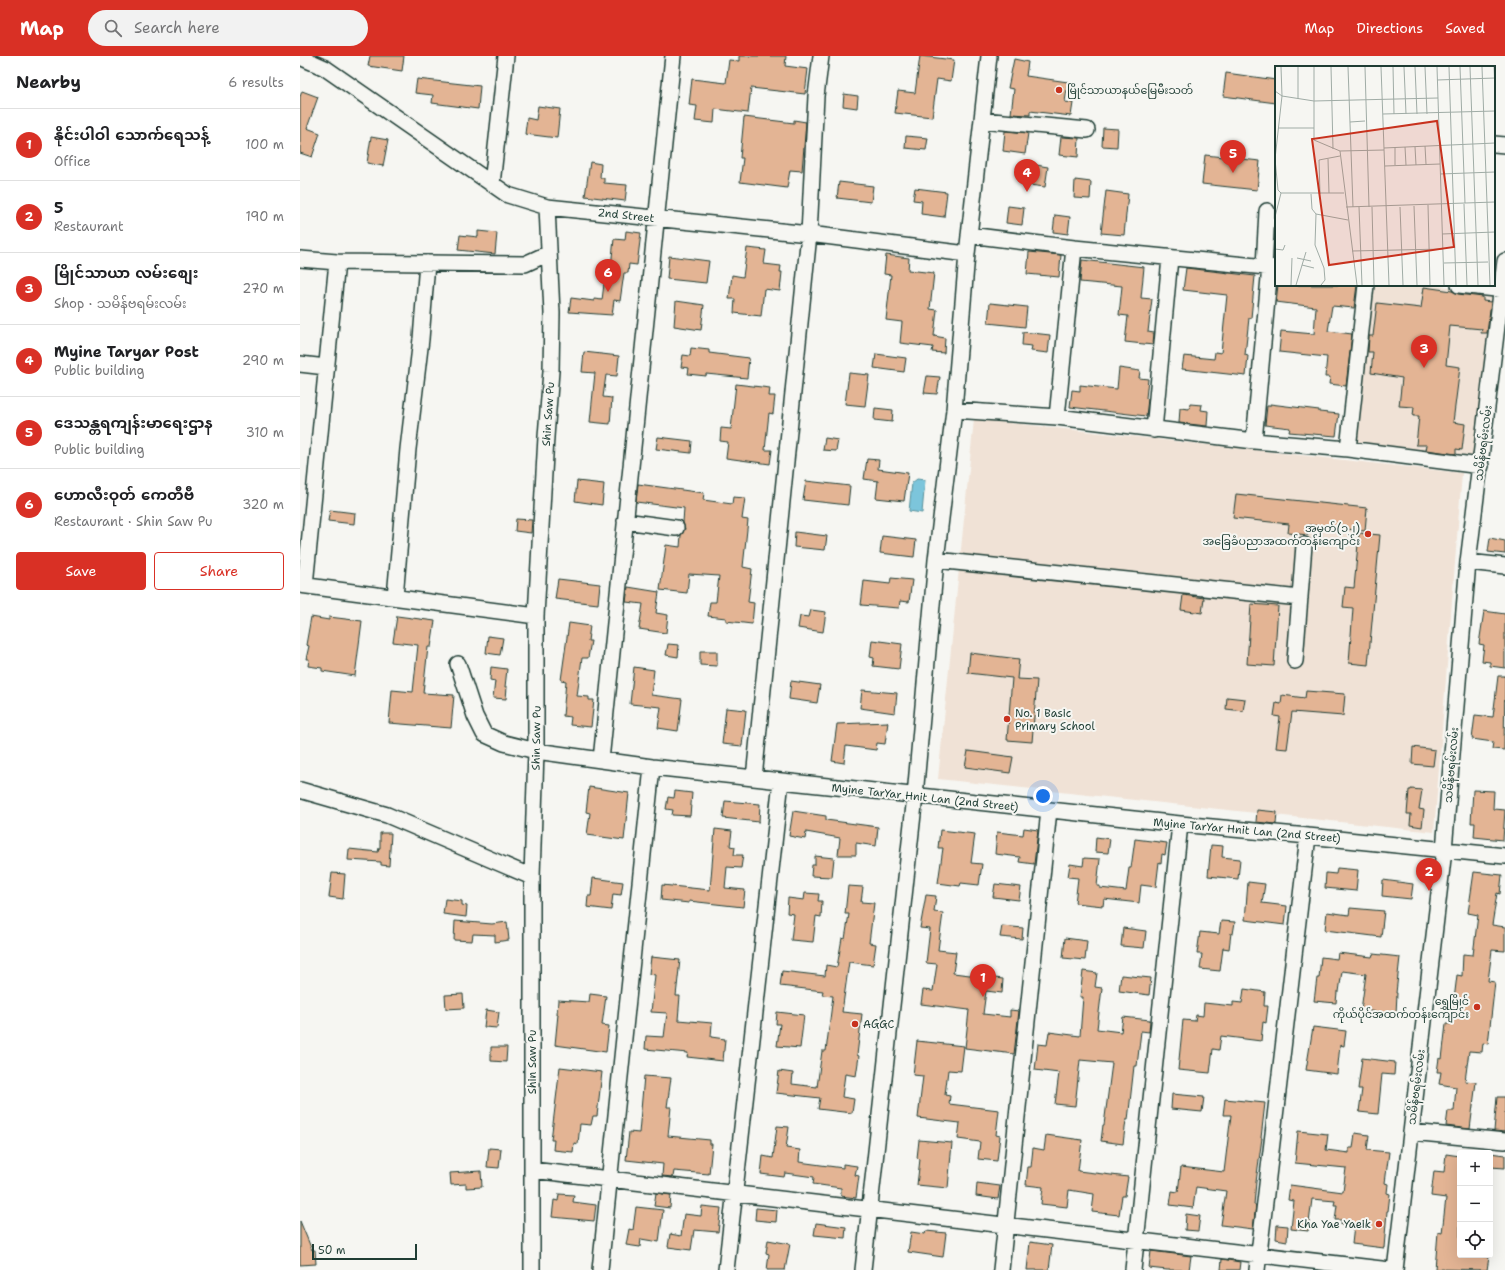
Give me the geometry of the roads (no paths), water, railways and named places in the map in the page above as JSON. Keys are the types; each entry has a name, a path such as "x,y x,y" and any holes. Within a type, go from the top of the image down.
{"street":[{"path":"492,184 506,56"},
{"path":"601,760 655,218 673,56"},
{"path":"754,778 809,234 816,96 821,56"},
{"path":"863,1270 915,796 936,560 954,410 967,254 989,56"},
{"name":"2nd Street","path":"300,57 325,62 492,184 508,194 547,207 809,234 967,254"},
{"path":"982,120 1087,130"},
{"path":"1495,144 1505,145"},
{"name":"Shin Saw Pu","path":"532,1270 532,877 536,751 536,616 551,371 552,313 547,207"},
{"path":"1254,441 1270,267 1267,211"},
{"path":"969,235 1074,248 1270,267"},
{"path":"1057,417 1074,248"},
{"path":"300,259 337,262 525,264 549,252"},
{"path":"1154,430 1170,258"},
{"name":"သမိန်ဗရမ်းလမ်း","path":"1395,1270 1444,850 1468,562 1503,289 1505,261"},
{"path":"337,262 302,585 536,616"},
{"path":"395,597 408,449 428,263"},
{"path":"1348,449 1366,286"},
{"path":"1470,286 1503,289"},
{"path":"300,364 326,367"},
{"path":"954,410 1057,417 1154,430 1254,441 1348,449 1481,466"},
{"path":"625,521 676,528"},
{"path":"1296,662 1304,545"},
{"path":"936,560 1300,598"},
{"path":"1468,562 1505,566"},
{"name":"Myine TarYar Hnit Lan (2nd Street)","path":"458,664 474,716 484,734 504,743 536,751 652,767 915,796 1505,856"},
{"path":"600,1270 652,767"},
{"path":"726,1270 781,781"},
{"path":"300,790 387,815 532,877"},
{"path":"1001,1270 1049,810"},
{"path":"1133,1270 1180,824"},
{"path":"1257,1270 1308,836"},
{"path":"1411,1132 1505,1141"},
{"path":"532,1170 1390,1270"}],"water":[{"path":"917,479 925,480 922,513 909,511 912,483"}],"place":[{"name":"မြိုင်သာယာနယ်မြေမီးသတ်","path":"1059,90"},
{"name":"ဒေသန္တရကျန်းမာရေးဌာန","path":"1233,173"},
{"name":"Myine Taryar Post","path":"1027,192"},
{"name":"ဟောလီးဝုတ် ကေတီဗီ","path":"608,292"},
{"name":"မြိုင်သာယာ လမ်းစျေး","path":"1424,368"},
{"name":"အမှတ်(၁၂) အခြေခံပညာအထက်တန်းကျောင်း","path":"1368,534"},
{"name":"No. 1 Basic Primary School","path":"1007,719"},
{"name":"5","path":"1429,891"},
{"name":"နိုင်းပါဝါ သောက်ရေသန့်","path":"983,997"},
{"name":"ရွှေမြိုင် ကိုယ်ပိုင်အထက်တန်းကျောင်း","path":"1477,1007"},
{"name":"AGGC","path":"855,1024"},
{"name":"Kha Yae Yaeik","path":"1379,1224"}]}
